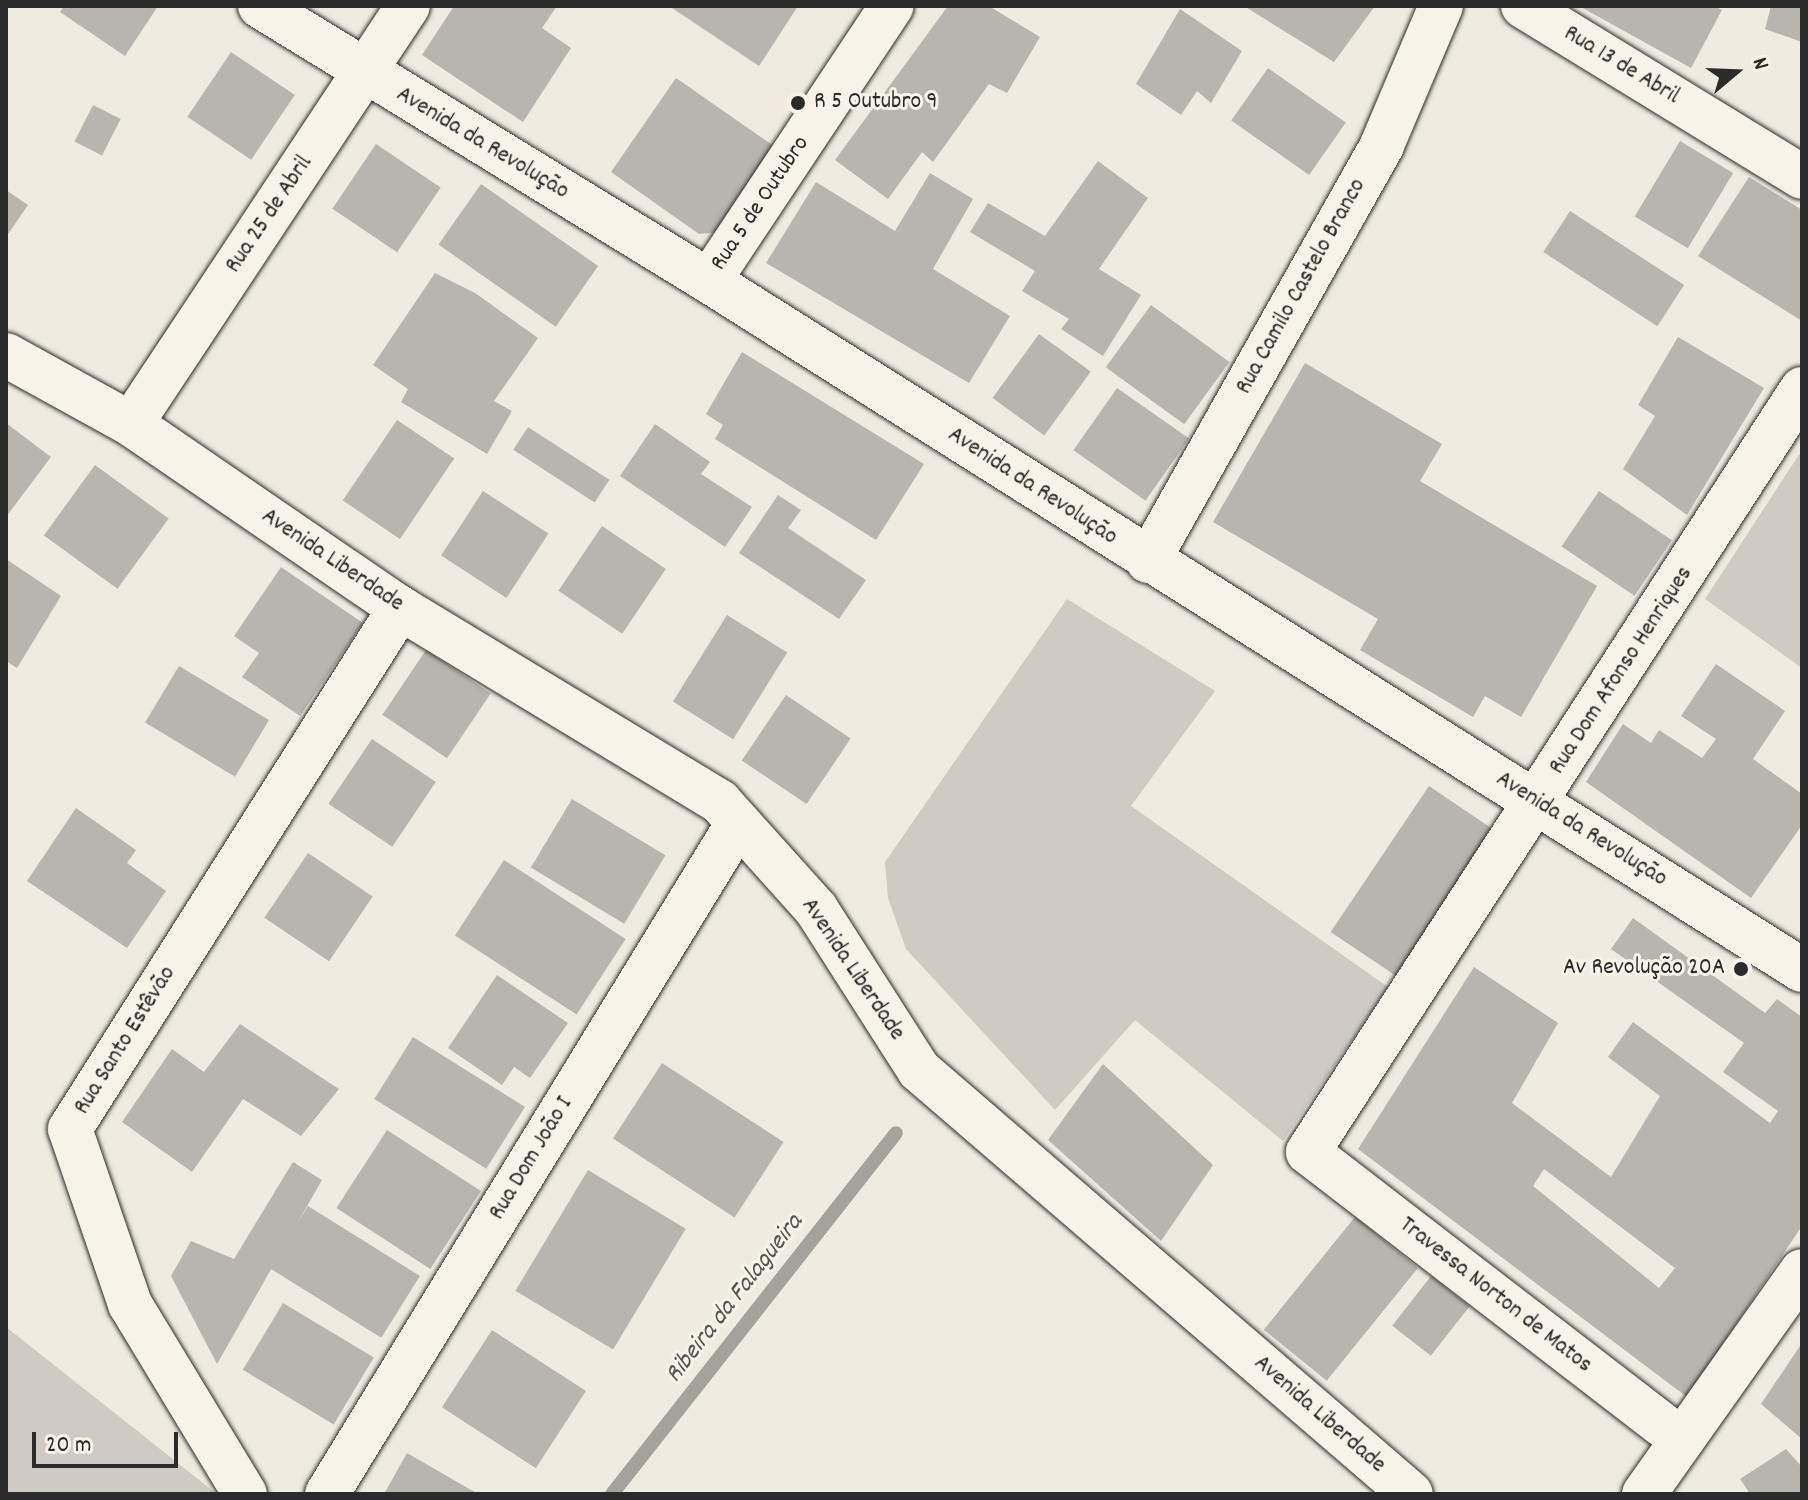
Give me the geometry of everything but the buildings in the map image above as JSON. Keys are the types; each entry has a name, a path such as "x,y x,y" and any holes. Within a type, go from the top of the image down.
{"street":[{"name":"Avenida da Revolução","path":"260,6 364,73 709,281 1148,561 1538,802 1802,970"},
{"name":"Rua 25 de Abril","path":"131,424 408,6"},
{"name":"Rua 5 de Outubro","path":"709,281 892,6"},
{"name":"Rua Camilo Castelo Branco","path":"1148,561 1382,145 1441,6"},
{"name":"Rua 13 de Abril","path":"1523,6 1802,177"},
{"name":"Avenida Liberdade","path":"6,355 131,424 400,608 720,802 816,909 919,1070 1411,1494"},
{"name":"Rua Dom Afonso Henriques","path":"1308,1152 1538,802 1802,389"},
{"name":"Rua Santo Estêvão","path":"245,1494 130,1304 70,1129 400,608"},
{"name":"Rua Dom João I","path":"327,1494 738,823"},
{"name":"Travessa Norton de Matos","path":"1308,1152 1682,1440"},
{"path":"1644,1494 1802,1271"}],"shaded area":[{"path":"1802,450 1802,668 1705,599"},
{"path":"1067,599 1215,691 1131,806 1388,987 1283,1141 1135,1020 1055,1110 906,949 888,898 885,862"},
{"path":"6,1327 217,1494 6,1494"}],"waterway":[{"name":"Ribeira da Falagueira","path":"612,1494 896,1133"}],"place":[{"name":"R 5 Outubro 9","path":"798,103"},
{"name":"Av Revolução 20A","path":"1741,969"}]}
